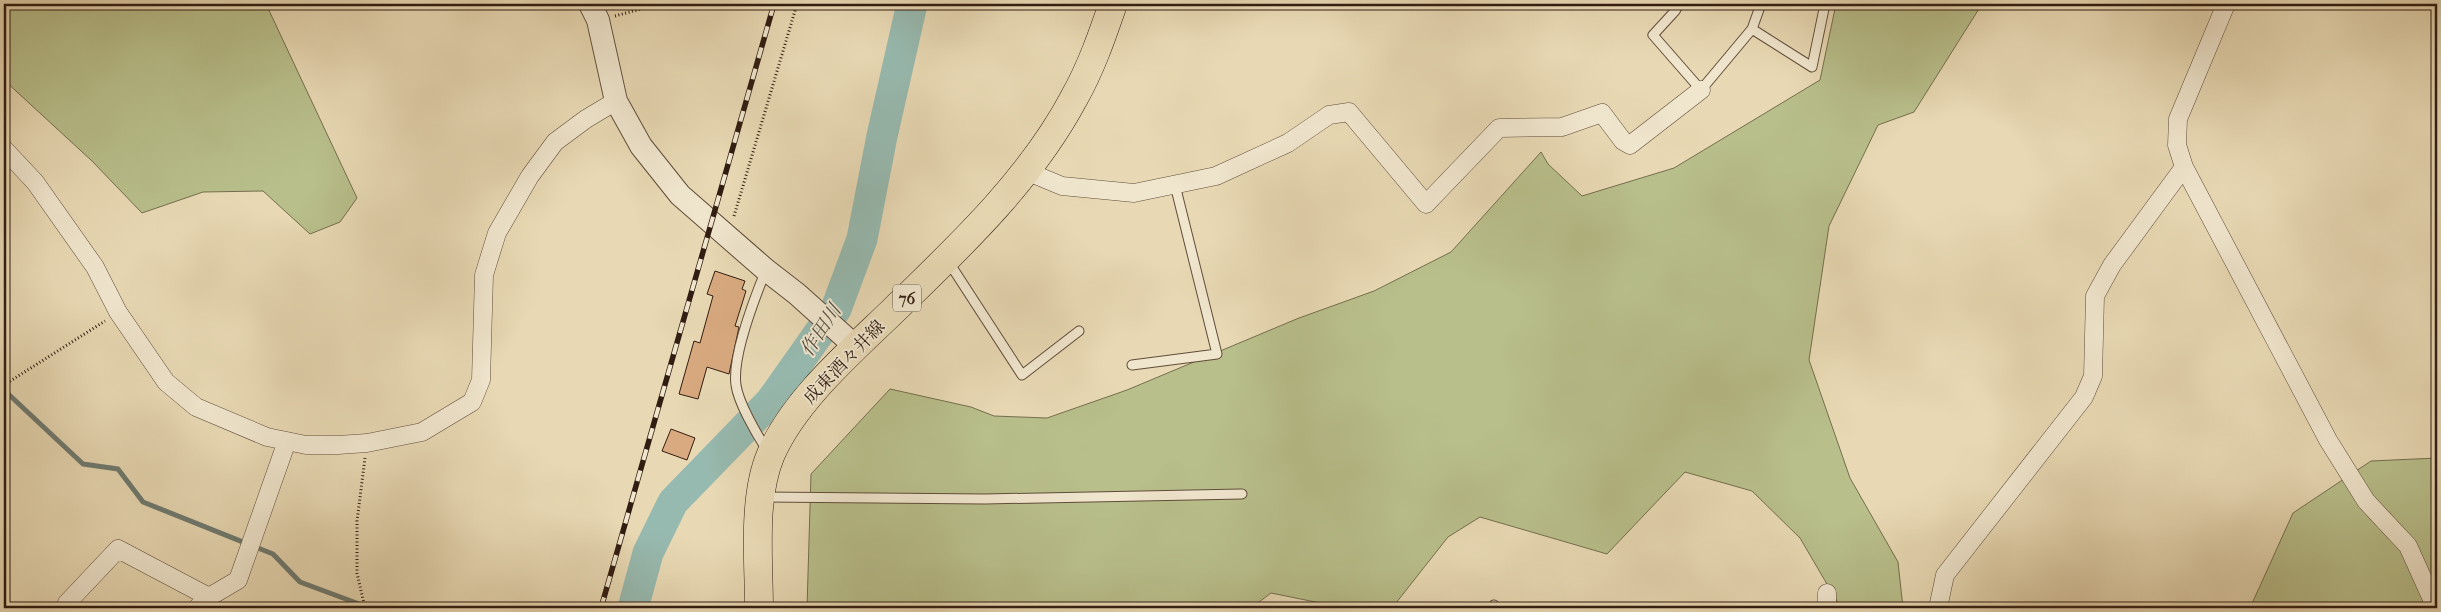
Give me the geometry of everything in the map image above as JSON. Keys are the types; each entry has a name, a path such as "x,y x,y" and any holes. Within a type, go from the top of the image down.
{"main road":[{"name":"成東酒々井線","path":"759,608 761,497 770,455 784,429 800,408 856,347 947,259 1026,171 1074,98 1100,42 1113,4"}],"street":[{"path":"2226,4 2178,119 2177,145 2184,167 2328,440 2366,501 2408,546 2436,608"},
{"path":"594,12 616,101 641,146 680,195 766,270 797,294 856,347"},
{"path":"1026,171 1062,186 1134,193 1216,176 1288,143 1329,115 1349,112 1426,204 1499,128 1562,127 1602,113 1623,141 1630,145 1701,90"},
{"path":"4,149 35,182 95,267 118,312 166,382 196,407 267,437 306,445 367,443 422,432 472,402 481,380 484,275 497,233 530,176 555,142 586,119 616,101"},
{"path":"1938,608 1945,575 2084,397 2093,376 2095,296 2112,265 2184,167"},
{"path":"65,608 67,603 118,549 203,602 238,580 287,441"}],"lane":[{"path":"1679,4 1676,11 1653,35 1701,90 1752,29 1761,4"},
{"path":"1752,29 1812,68 1825,4"},
{"path":"1132,365 1217,354 1175,185"},
{"path":"947,259 1022,375 1079,331"},
{"path":"766,270 752,304 736,369 736,386 756,434 770,455"},
{"path":"761,497 985,498 1242,494"}],"path":[{"path":"594,12 648,7 651,4"},
{"path":"728,236 797,4"},
{"path":"4,385 118,312"},
{"path":"365,608 357,573 357,521 367,443"}],"green space":[{"path":"4,4 266,4 357,198 340,222 310,234 263,191 203,192 142,213 92,161 4,80"},
{"path":"1836,4 1982,4 1914,112 1878,125 1829,226 1809,360 1850,478 1898,562 1903,608 1841,608 1800,538 1752,491 1685,472 1607,554 1480,517 1448,537 1392,608 1345,608 1271,593 1251,608 807,608 811,474 890,389 971,407 994,416 1047,418 1127,390 1299,318 1374,291 1451,252 1541,152 1548,164 1582,196 1674,168 1820,80"},
{"path":"2437,458 2437,608 2250,608 2293,513 2371,461"}],"building":[{"path":"715,271 745,281 742,289 746,291 735,326 739,327 729,374 707,367 698,399 679,394 694,341 700,343 713,296 707,294"},
{"path":"671,429 695,438 687,460 662,451"}],"waterway":[{"name":"作田川","path":"633,608 648,553 673,502 771,401 836,309 862,239 882,136 912,4"},
{"path":"4,390 83,464 118,469 143,502 273,554 300,582 370,608"}],"railway":[{"path":"601,608 774,4"}]}
